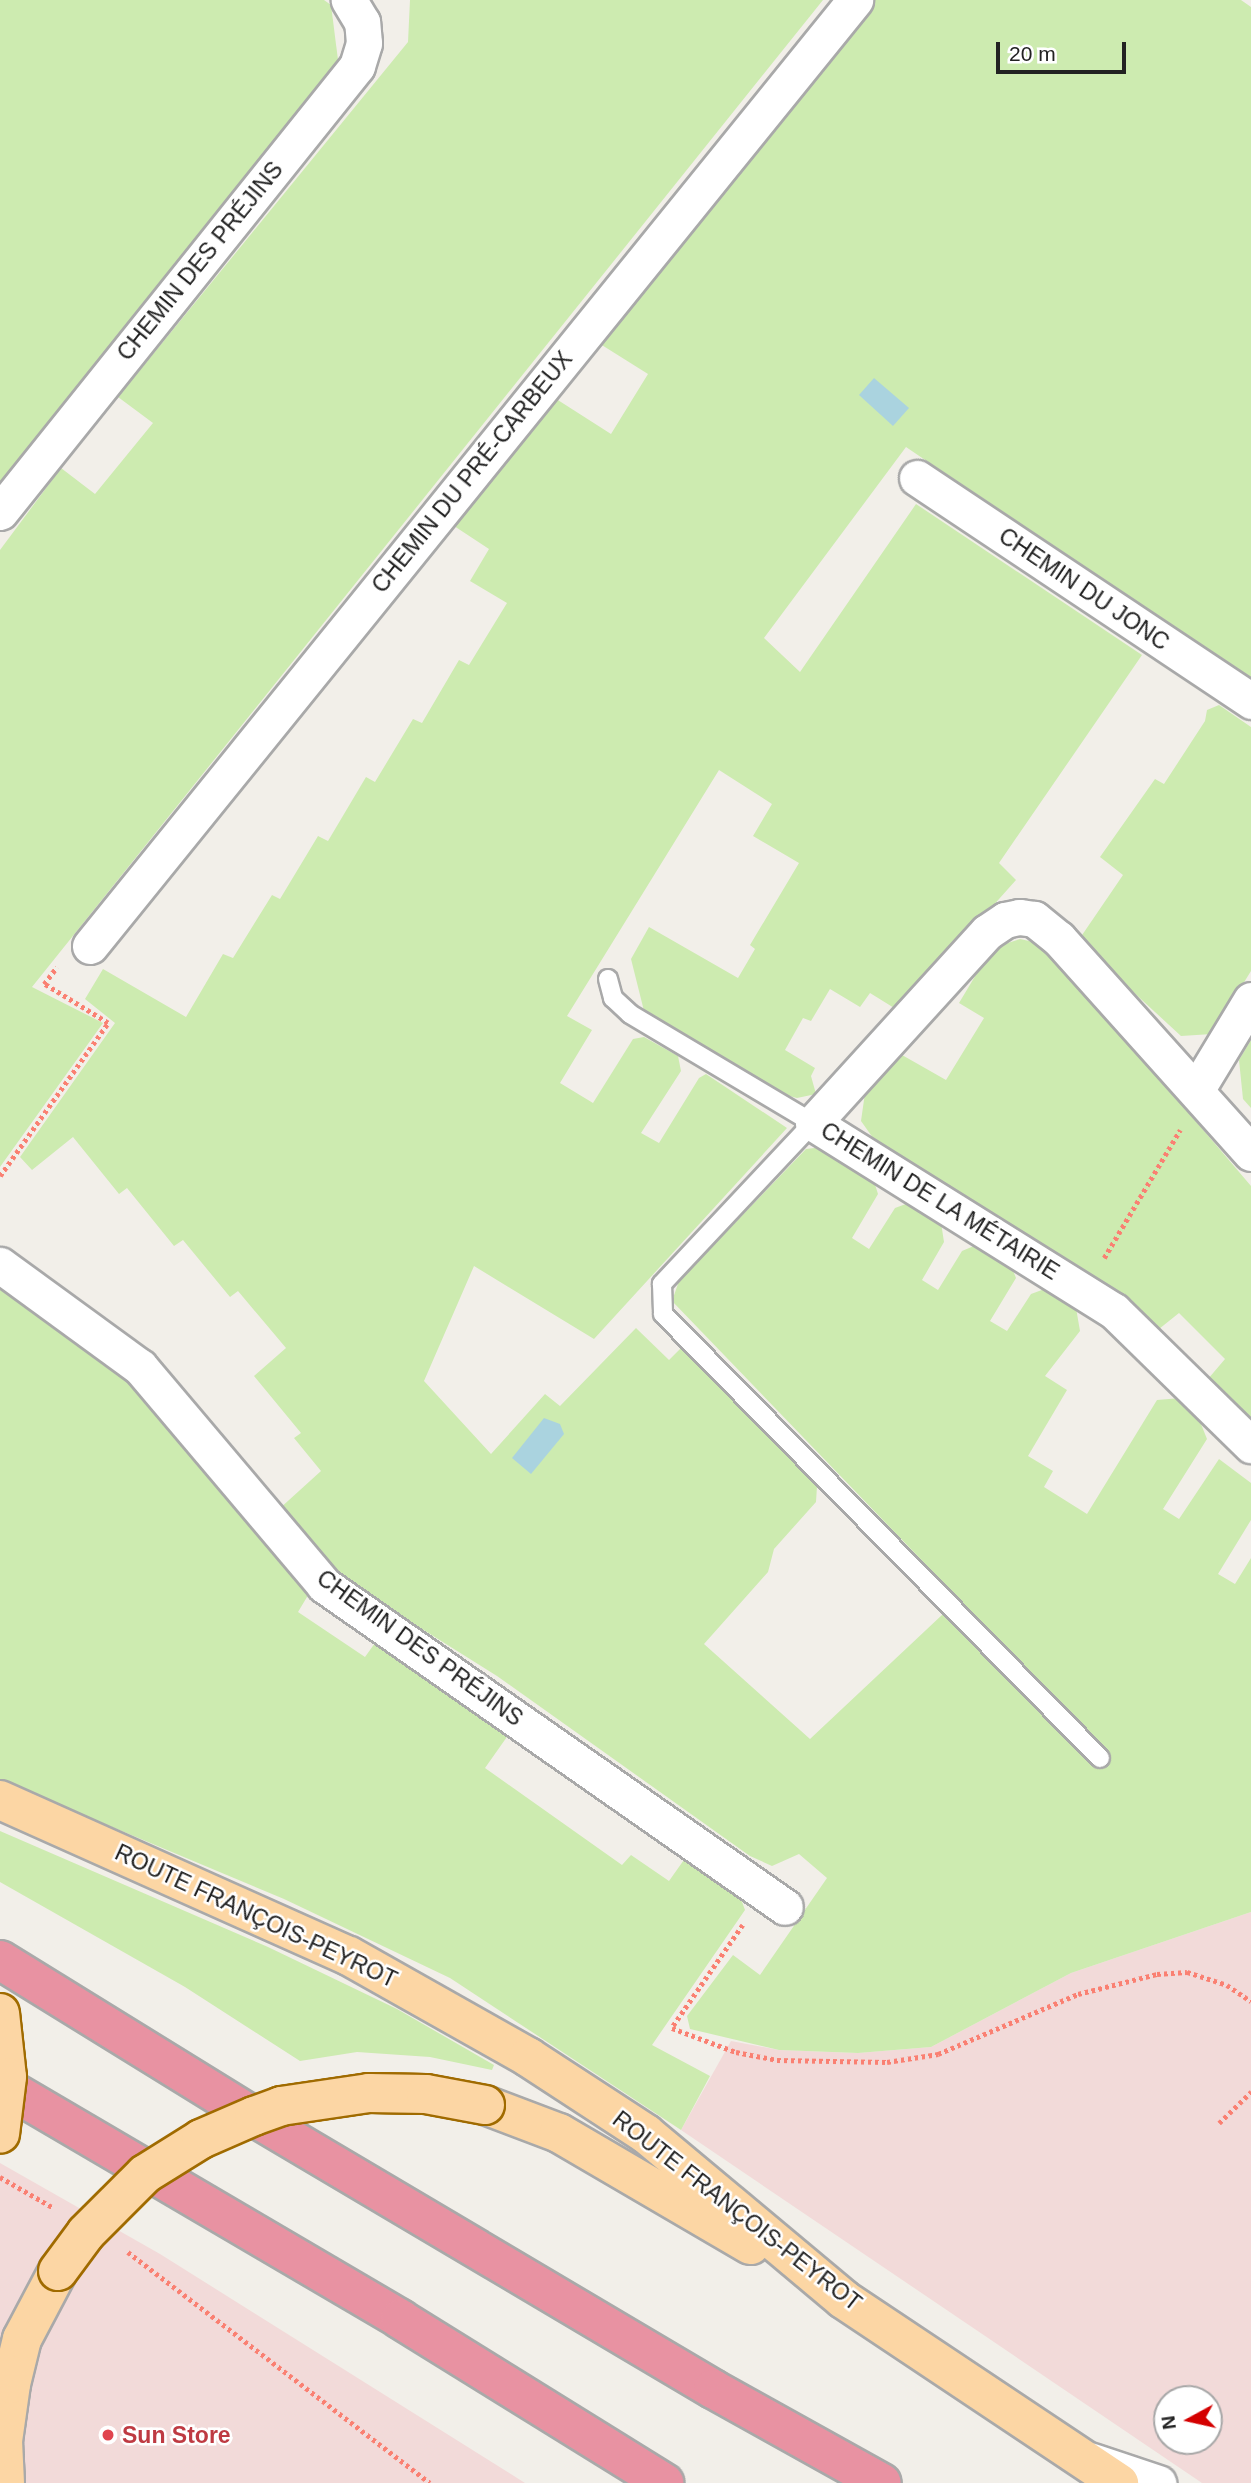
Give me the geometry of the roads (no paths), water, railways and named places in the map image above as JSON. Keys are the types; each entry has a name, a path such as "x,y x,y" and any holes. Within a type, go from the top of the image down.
{"highway":[{"path":"0,1960 713,2389 882,2483"},
{"path":"0,2084 400,2319 664,2483"},
{"path":"713,2389 844,2483"}],"main road":[{"name":"ROUTE FRANÇOIS-PEYROT","path":"0,1800 273,1920 433,2000 646,2134 844,2299 1119,2483"},
{"path":"0,2013 8,2077 0,2134"},
{"path":"5,2483 3,2441 11,2384 23,2339 58,2271 94,2224 145,2174 201,2139 254,2116 291,2104 369,2093 426,2094 485,2105 559,2133 844,2299"}],"street":[{"name":"CHEMIN DES PRÉJINS","path":"0,513 357,66 364,43 362,22 349,0"},
{"name":"CHEMIN DU PRÉ-CARBEUX","path":"90,946 855,0"},
{"name":"CHEMIN DU JONC","path":"917,478 1251,701"},
{"name":"CHEMIN DE LA MÉTAIRIE","path":"1251,1153 1199,1091 1059,939 1034,919 1019,917 1005,920 986,932 813,1123 1114,1311 1251,1445"},
{"path":"1199,1091 1251,1000"},
{"name":"CHEMIN DES PRÉJINS","path":"0,1265 140,1367 324,1586 775,1899"},
{"path":"1083,2459 1158,2483"}],"lane":[{"path":"608,979 613,998 630,1014 813,1123 662,1284 663,1314 1100,1758"}],"water":[{"path":"874,378 909,408 893,426 859,395"},
{"path":"544,1418 560,1424 564,1434 531,1474 512,1458"}],"place":[{"name":"Sun Store","path":"108,2435"}]}
